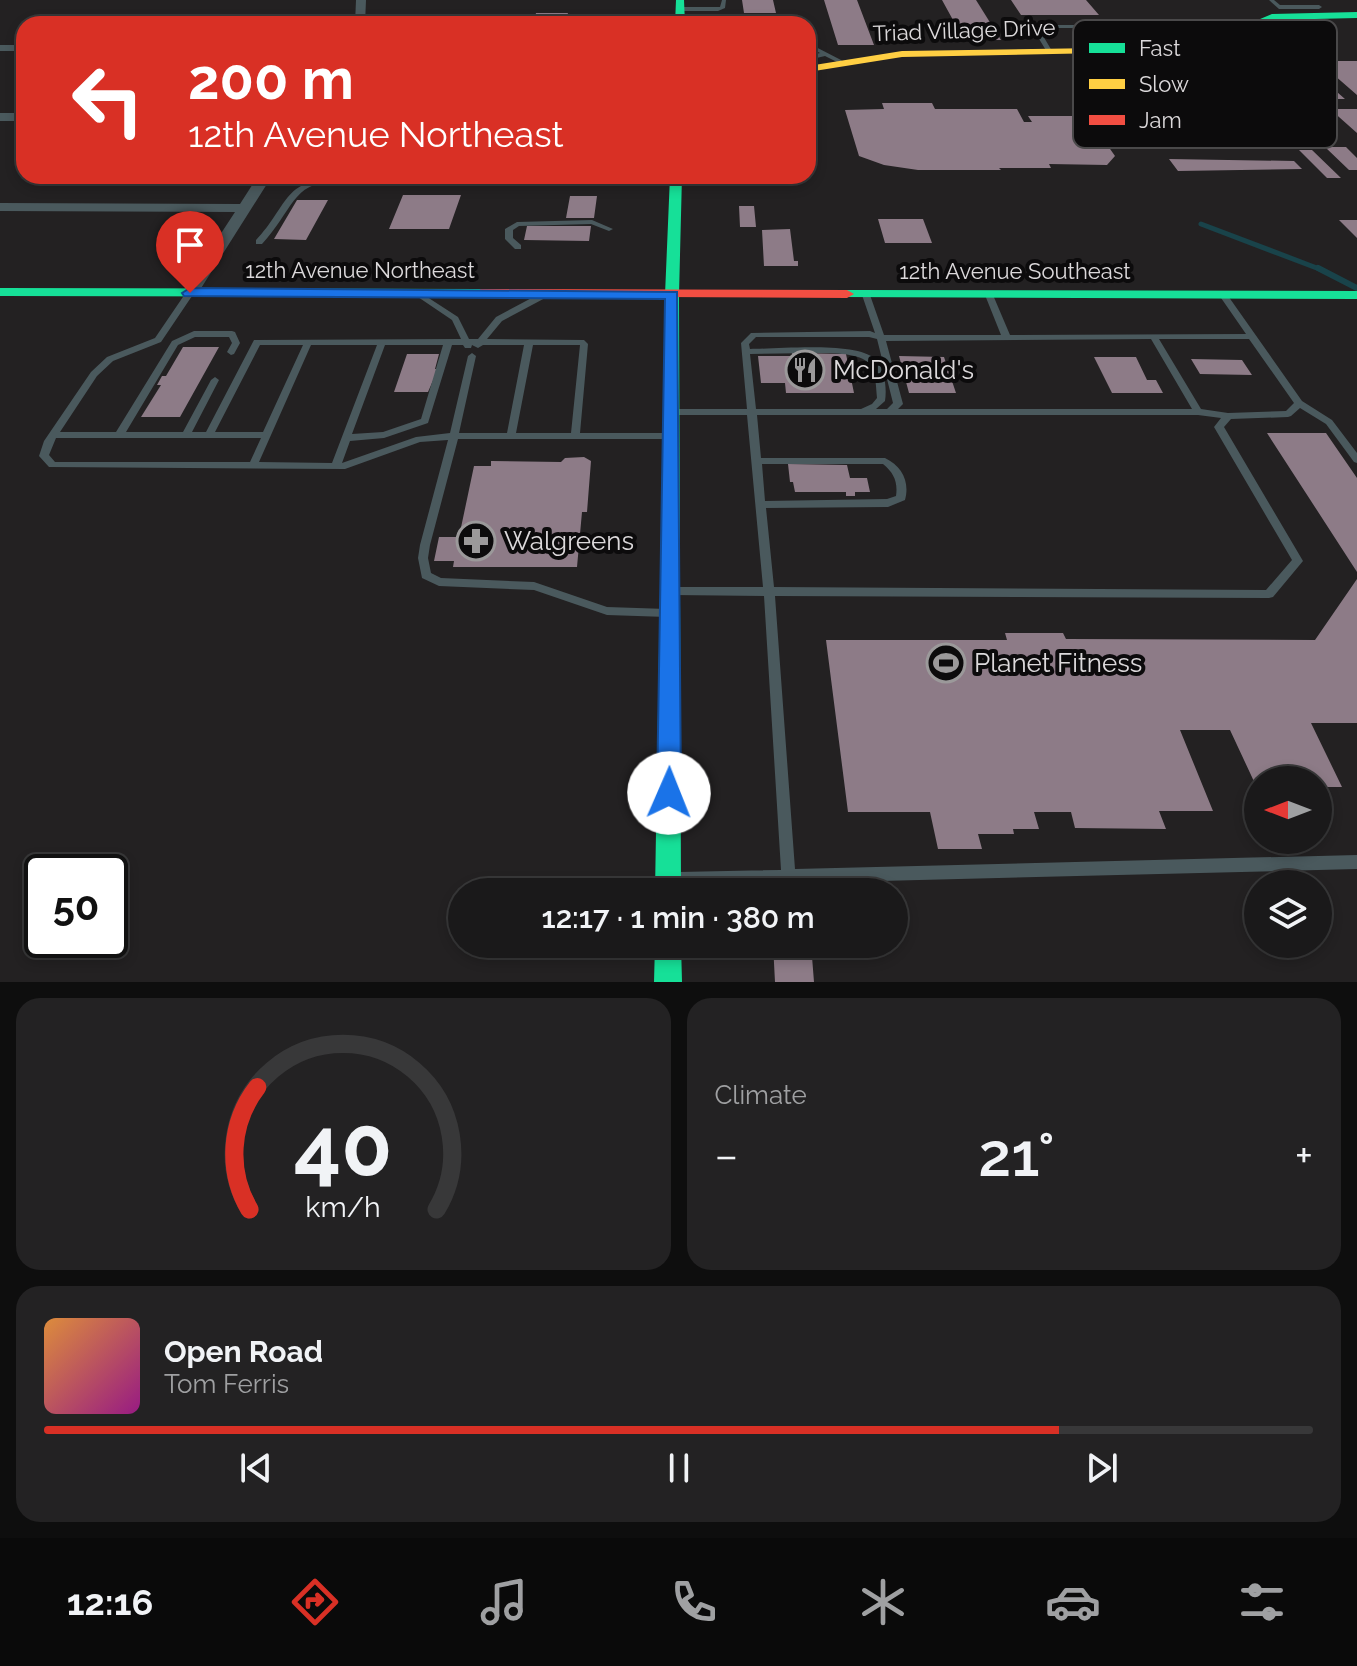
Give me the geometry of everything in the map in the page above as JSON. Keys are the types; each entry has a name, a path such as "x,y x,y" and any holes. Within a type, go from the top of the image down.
{"main road":[{"name":"Triad Village Drive","path":"1262,20 1324,11 1357,15"},
{"name":"Triad Village Drive","path":"816,65 832,57 927,51 1073,51"},
{"path":"668,878 672,295 676,184"},
{"name":"12th Avenue Northeast","path":"0,292 672,295"},
{"name":"12th Avenue Southeast","path":"672,295 1357,295"},
{"path":"668,958 668,982"}],"street":[{"path":"190,293 260,184"},
{"path":"0,207 244,208"}],"lane":[{"path":"680,11 718,9 722,8 724,0"},
{"path":"1271,0 1279,7 1324,11"},
{"path":"1310,0 1324,11"},
{"path":"1049,51 1036,29 1039,26 1073,26"},
{"path":"816,49 832,57"},
{"path":"816,58 832,57"},
{"path":"259,242 274,228 297,191 310,184"},
{"path":"518,247 509,239 509,229 517,224 592,222 609,229"},
{"path":"190,293 158,340 110,359 94,374 53,435 44,456 52,465 345,466 419,439 454,436 672,436"},
{"path":"419,294 455,319 472,356"},
{"path":"545,294 499,319 472,356 425,545 423,569 426,575 439,582 534,586 607,611 671,613"},
{"path":"866,295 898,404 889,412"},
{"path":"989,295 1007,338"},
{"path":"1223,295 1299,403 1329,422 1357,460"},
{"path":"119,435 175,343 194,334 232,334 236,343"},
{"path":"788,876 769,592 745,343 754,335 870,334 881,338 1251,336"},
{"path":"1153,336 1198,412"},
{"path":"209,435 257,342"},
{"path":"253,466 308,342"},
{"path":"336,466 382,342"},
{"path":"347,438 384,435 425,421 448,342"},
{"path":"511,436 529,342"},
{"path":"236,343 584,344 575,436"},
{"path":"231,352 236,343"},
{"path":"746,352 844,351 867,356 874,361 882,399 875,406 859,412"},
{"path":"186,435 215,380"},
{"path":"672,412 1198,412 1228,416 1288,414 1299,403"},
{"path":"671,591 1269,594 1298,561 1219,427 1228,416"},
{"path":"53,435 267,435"},
{"path":"756,461 885,461 895,468 903,489 901,498 888,503 761,505"},
{"path":"764,878 1357,862"}],"building":[{"path":"742,0 773,0 776,13 744,13"},
{"path":"824,0 857,0 874,45 838,45"},
{"path":"942,0 976,0 1001,40 964,40"},
{"path":"1011,0 1086,0 1099,15 1021,15"},
{"path":"536,13 568,13 567,16 535,16"},
{"path":"1337,61 1357,61 1357,95 1337,78"},
{"path":"882,103 932,103 935,109 1017,109 1024,122 1032,122 1028,116 1073,116 1073,148 1109,148 1115,156 1107,165 1049,164 1051,168 999,168 1001,170 918,170 884,165 859,156 845,110 884,109"},
{"path":"1337,109 1357,109 1357,133 1337,115"},
{"path":"1346,147 1357,158 1357,170 1349,170 1326,148"},
{"path":"1299,150 1312,150 1341,178 1327,178"},
{"path":"1169,159 1294,161 1302,169 1178,171"},
{"path":"403,195 461,195 449,229 389,229"},
{"path":"570,196 597,196 594,218 566,218"},
{"path":"297,200 328,200 306,240 274,239"},
{"path":"739,206 754,206 756,227 740,227"},
{"path":"878,219 923,219 932,243 885,243"},
{"path":"1339,220 1357,220 1357,238"},
{"path":"527,226 591,226 589,241 524,240"},
{"path":"790,229 794,261 798,261 798,266 764,266 762,230"},
{"path":"183,347 219,347 180,417 141,417 161,385 157,385 162,376 166,376"},
{"name":"McDonald's","path":"792,353 846,354 854,393 786,393 785,383 761,383 758,356 792,356"},
{"path":"407,354 439,354 435,369 438,369 428,392 394,392"},
{"path":"899,356 944,357 956,393 909,393"},
{"path":"1094,357 1136,357 1147,380 1156,380 1163,393 1112,393"},
{"path":"1191,359 1242,360 1252,375 1200,374"},
{"path":"1267,433 1326,433 1357,478 1357,572"},
{"name":"Walgreens","path":"584,457 591,461 587,512 582,512 577,567 453,567 454,561 434,561 439,537 459,537 474,466 491,466 491,461 561,462 565,458"},
{"path":"788,464 847,465 850,478 867,478 870,492 855,492 855,496 846,496 846,492 795,492 793,482 790,482"},
{"path":"1357,579 1357,723 1311,723 1332,766 1247,766 1230,730 1180,730 1213,811 1159,811 1166,829 1075,828 1071,812 1034,812 1039,829 1013,829 1014,834 978,834 982,849 938,849 930,812 848,812 826,640 1007,640 1005,633 1063,633 1066,639 1315,640"},
{"path":"1332,766 1342,787 1332,787"},
{"path":"774,958 812,958 814,982 775,982"}],"waterway":[{"path":"1201,224 1322,270"},
{"path":"1318,268 1322,270"},
{"path":"1322,270 1357,288"}],"traffic: fast":[{"path":"680,0 680,16"},
{"path":"1265,20 1272,17 1357,15"},
{"path":"668,878 672,295 676,184"},
{"path":"0,292 481,293"},
{"path":"847,294 1357,295"},
{"path":"668,958 668,982"}],"traffic: slow":[{"path":"816,68 902,54 1073,51"}],"traffic: jam":[{"path":"481,293 847,294"}],"place":[{"name":"McDonald's","path":"805,370"},
{"name":"Walgreens","path":"476,541"},
{"name":"Planet Fitness","path":"946,663"}],"route":[{"path":"190,293 672,295 669,793"}]}
